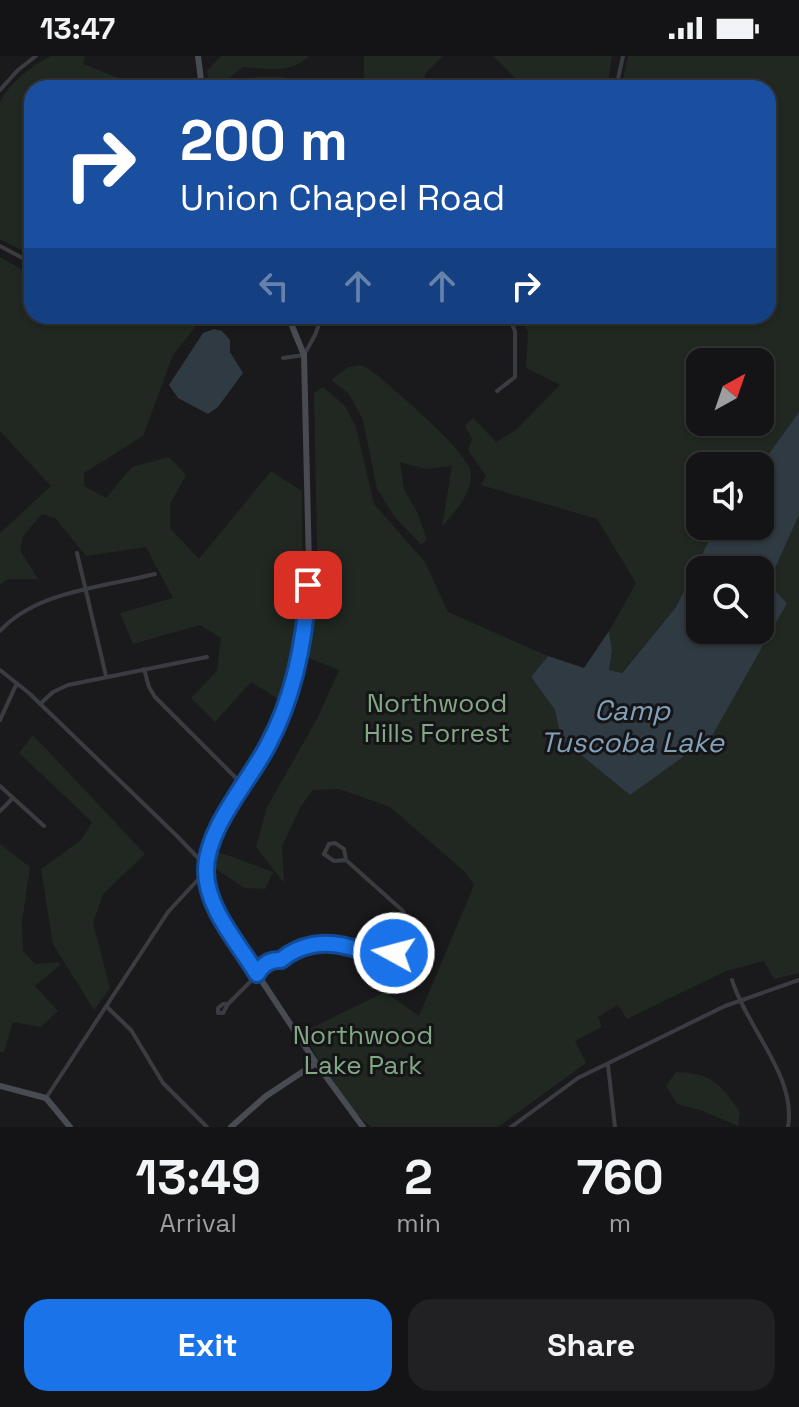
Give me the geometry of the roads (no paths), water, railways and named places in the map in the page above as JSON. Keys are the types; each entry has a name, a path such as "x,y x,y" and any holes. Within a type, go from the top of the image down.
{"street":[{"path":"0,90 36,56"},
{"path":"198,56 201,80"},
{"path":"618,80 623,56"},
{"path":"0,246 24,259"},
{"path":"46,1098 175,901 206,871 222,820 281,718 297,671 304,635 309,566 304,355 291,324"},
{"path":"304,355 319,324"},
{"path":"497,391 515,377 515,331 512,324"},
{"path":"283,358 304,355"},
{"path":"77,553 106,676"},
{"path":"0,631 32,605 155,574"},
{"path":"40,704 63,687 207,657"},
{"path":"144,669 155,697 244,786"},
{"path":"0,670 40,704 190,849 206,871 221,919 316,1063 363,1127"},
{"path":"0,720 17,683"},
{"path":"0,786 44,826"},
{"path":"0,811 13,798"},
{"path":"228,1004 261,967 303,947 322,944 347,946 382,956 394,953 403,946 408,935 406,914 372,880 346,860 328,859 324,854 325,848 329,844 340,845 346,860"},
{"path":"732,980 739,1001 786,1087 790,1112 788,1127"},
{"path":"511,1127 567,1085 739,1001 799,980"},
{"path":"107,1007 131,1030 163,1083 207,1127"},
{"path":"231,1127 266,1096 316,1063"},
{"path":"608,1065 615,1127"},
{"path":"0,1086 46,1098 70,1127"}],"water":[{"path":"214,329 222,331 230,340 230,352 243,373 218,407 208,414 178,398 169,385 203,333"},
{"name":"Camp Tuscoba Lake","path":"799,412 799,515 774,571 774,556 701,556 709,540 774,540 774,452 770,452"},
{"name":"Camp Tuscoba Lake","path":"686,587 686,644 764,644 712,736 630,795 561,739 555,710 531,677 548,656 584,668 609,631 612,651 609,670 622,673 676,607"},
{"name":"Camp Tuscoba Lake","path":"774,590 787,603 774,626"}],"park label":[{"name":"Northwood Hills Forrest","path":"437,718"},
{"name":"Northwood Lake Park","path":"363,1050"}]}
